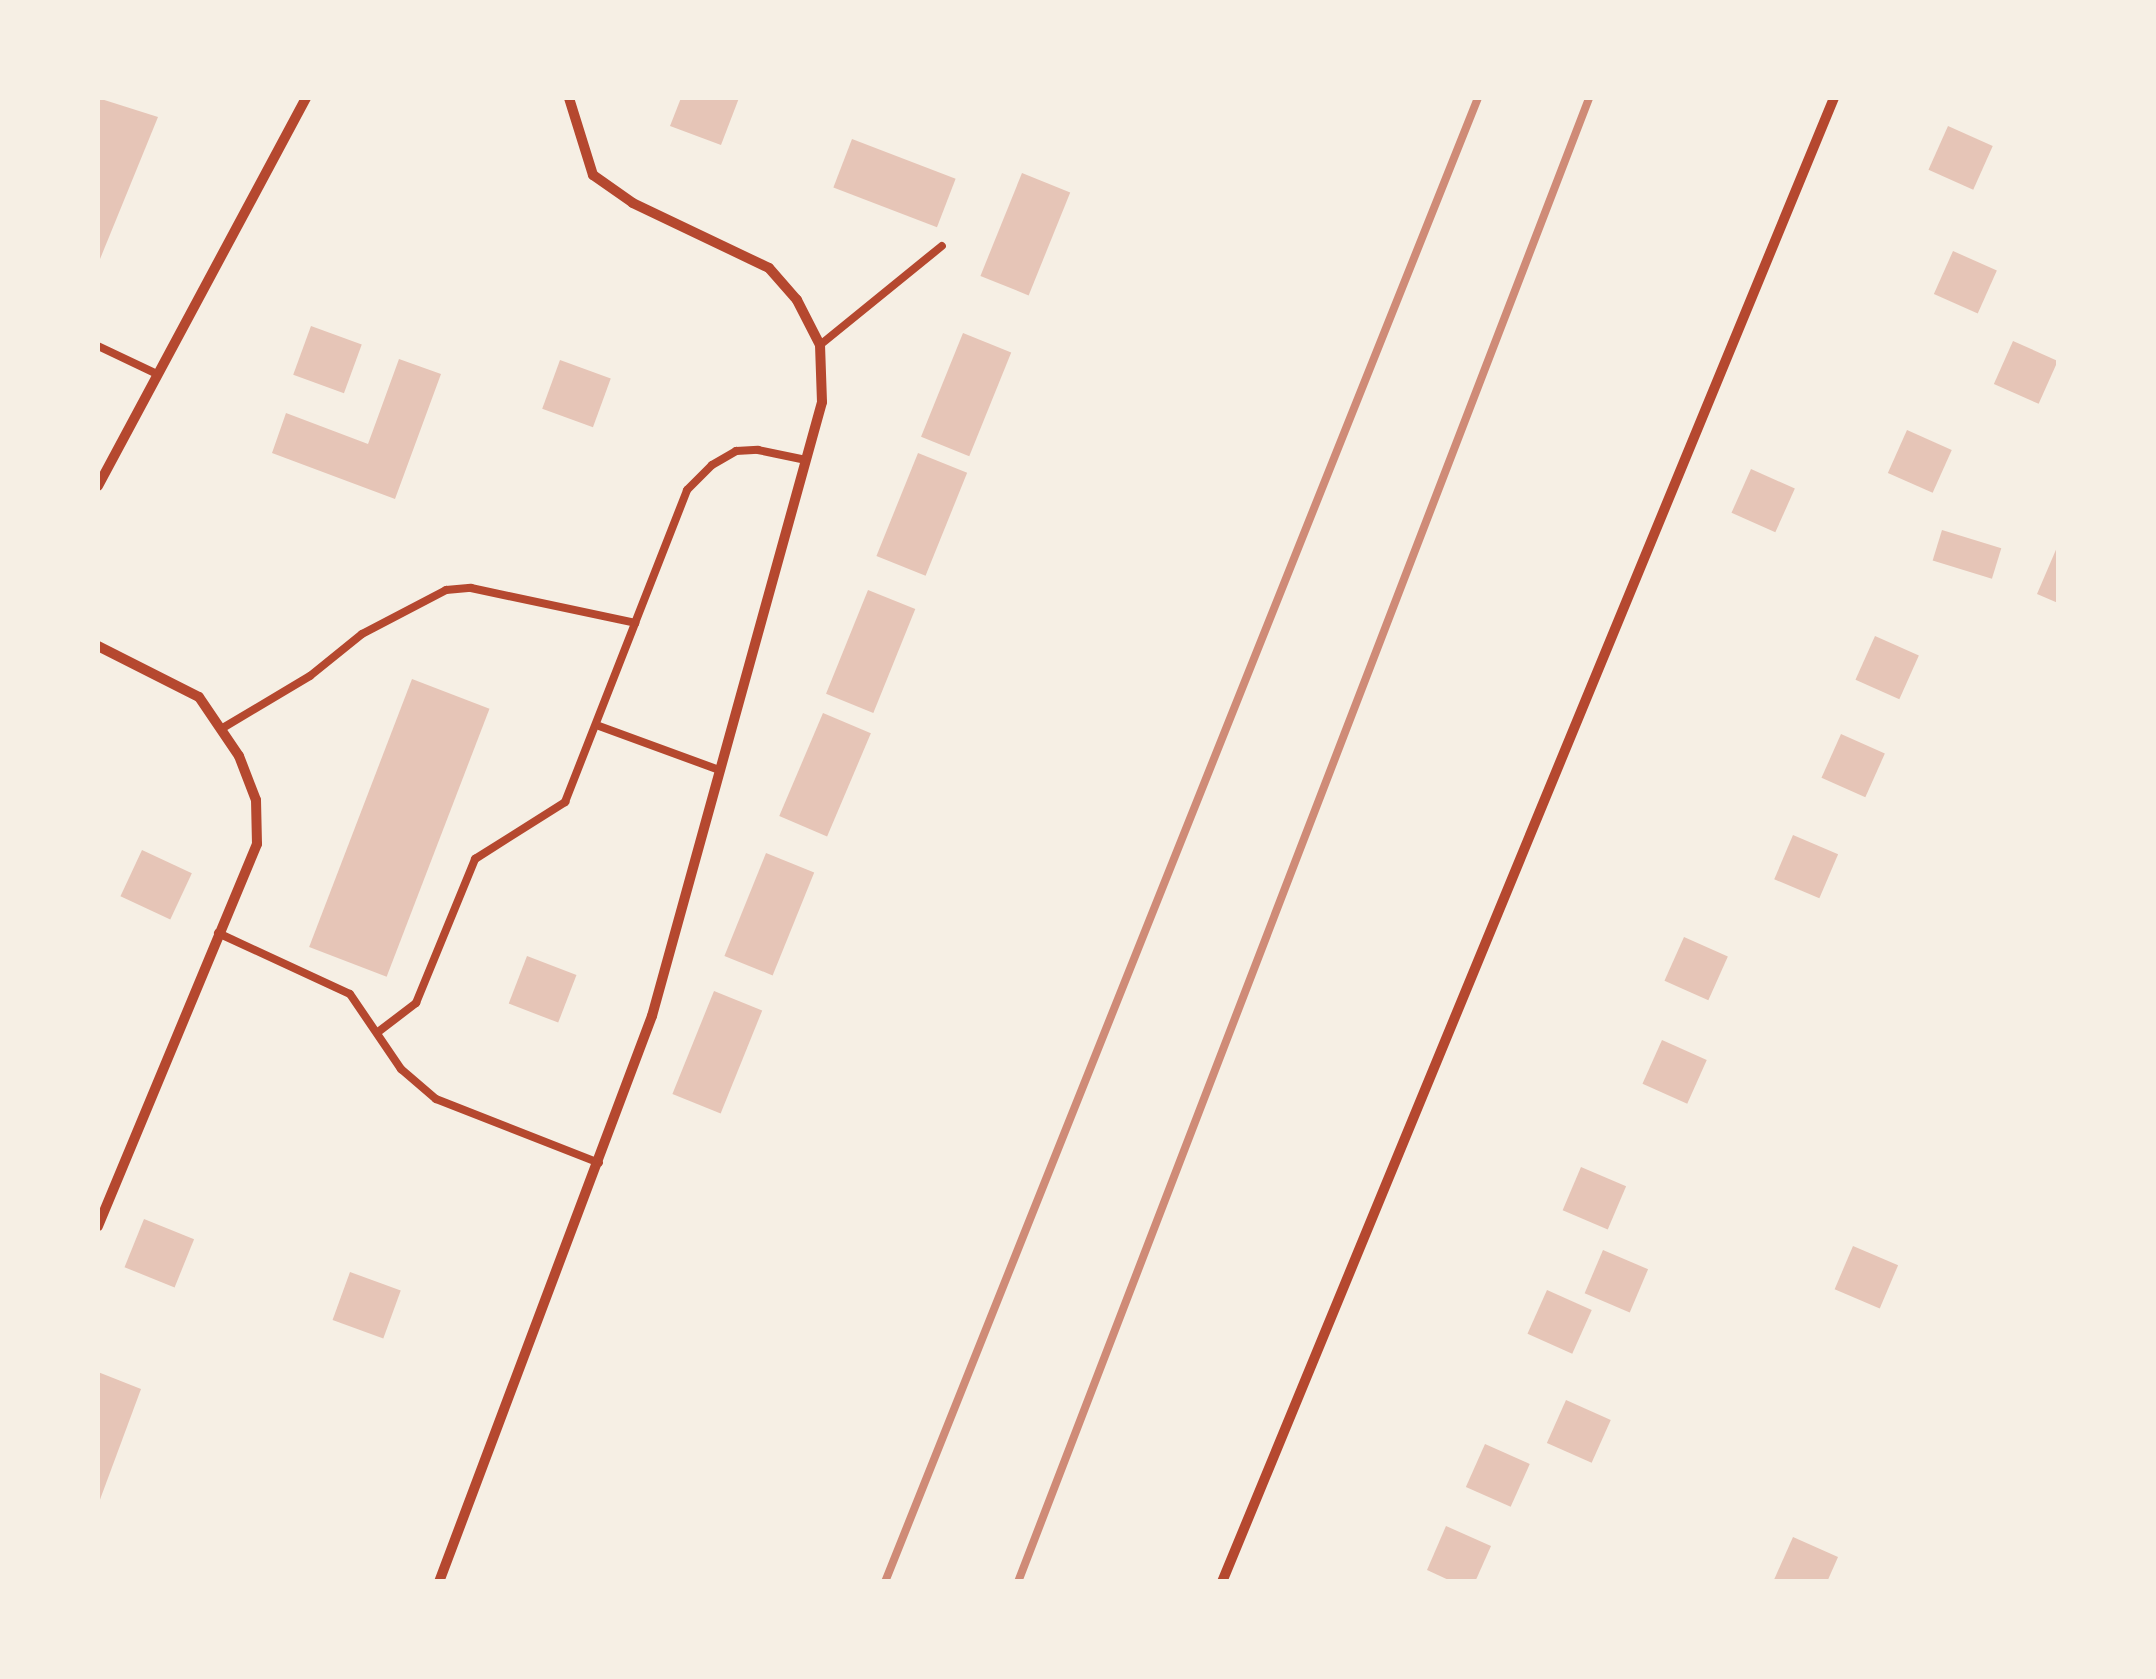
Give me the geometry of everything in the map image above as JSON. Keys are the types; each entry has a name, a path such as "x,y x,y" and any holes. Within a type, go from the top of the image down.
{"street":[{"path":"98,486 306,98"},
{"path":"439,1582 652,1016 822,402 820,345 798,300 769,268 633,203 593,175 569,98"},
{"path":"1222,1582 1834,98"},
{"path":"98,646 199,696 221,729 256,800 257,844 98,1226"}],"lane":[{"path":"820,345 942,246"},
{"path":"98,346 157,374"},
{"path":"378,1032 416,1002 475,858 564,802 598,726 687,490 712,465 736,451 758,450 806,460"},
{"path":"221,729 310,676 362,634 446,590 471,588 635,623"},
{"path":"598,726 719,770"},
{"path":"218,933 350,994 402,1069 436,1099 599,1162"}],"building":[{"path":"98,98 158,117 98,264"},
{"path":"681,98 739,98 721,145 670,126"},
{"path":"1948,126 1993,146 1973,190 1928,170"},
{"path":"852,139 956,179 937,227 833,188"},
{"path":"1022,173 1070,192 1029,295 980,276"},
{"path":"1953,251 1997,271 1978,313 1934,294"},
{"path":"311,326 362,344 344,393 293,375"},
{"path":"963,333 1011,352 969,456 921,437"},
{"path":"2013,341 2058,361 2039,404 1994,384"},
{"path":"399,359 441,374 395,499 272,453 286,413 368,444"},
{"path":"560,360 611,378 593,427 542,409"},
{"path":"1907,430 1952,450 1933,493 1888,473"},
{"path":"918,453 967,473 926,576 876,556"},
{"path":"1751,469 1795,489 1775,532 1731,513"},
{"path":"1942,530 2001,548 1992,579 1933,561"},
{"path":"2058,545 2058,603 2037,594"},
{"path":"868,590 915,609 873,713 826,694"},
{"path":"1875,636 1919,656 1899,699 1855,680"},
{"path":"412,679 489,709 387,977 309,947"},
{"path":"823,713 871,733 827,836 779,816"},
{"path":"1841,734 1885,754 1865,797 1821,778"},
{"path":"1793,835 1838,854 1819,898 1774,879"},
{"path":"142,850 192,873 170,919 120,896"},
{"path":"766,853 814,872 773,975 724,956"},
{"path":"1684,937 1728,957 1708,1000 1664,981"},
{"path":"527,956 576,975 558,1023 509,1004"},
{"path":"714,991 762,1010 721,1113 672,1094"},
{"path":"1662,1040 1707,1060 1687,1104 1642,1084"},
{"path":"1581,1167 1626,1186 1608,1229 1563,1210"},
{"path":"144,1219 194,1239 175,1287 125,1267"},
{"path":"1853,1246 1898,1265 1880,1308 1835,1289"},
{"path":"1603,1250 1648,1269 1630,1312 1585,1293"},
{"path":"350,1272 401,1290 383,1338 333,1320"},
{"path":"1547,1290 1592,1310 1572,1354 1527,1334"},
{"path":"98,1372 141,1389 98,1505"},
{"path":"1566,1400 1611,1420 1592,1463 1547,1443"},
{"path":"1485,1444 1530,1464 1511,1507 1466,1487"},
{"path":"1446,1526 1491,1546 1475,1582 1453,1582 1427,1570"},
{"path":"1793,1537 1838,1557 1827,1582 1773,1582"}],"railway":[{"path":"885,1582 1478,98"},
{"path":"1018,1582 1589,98"}]}
